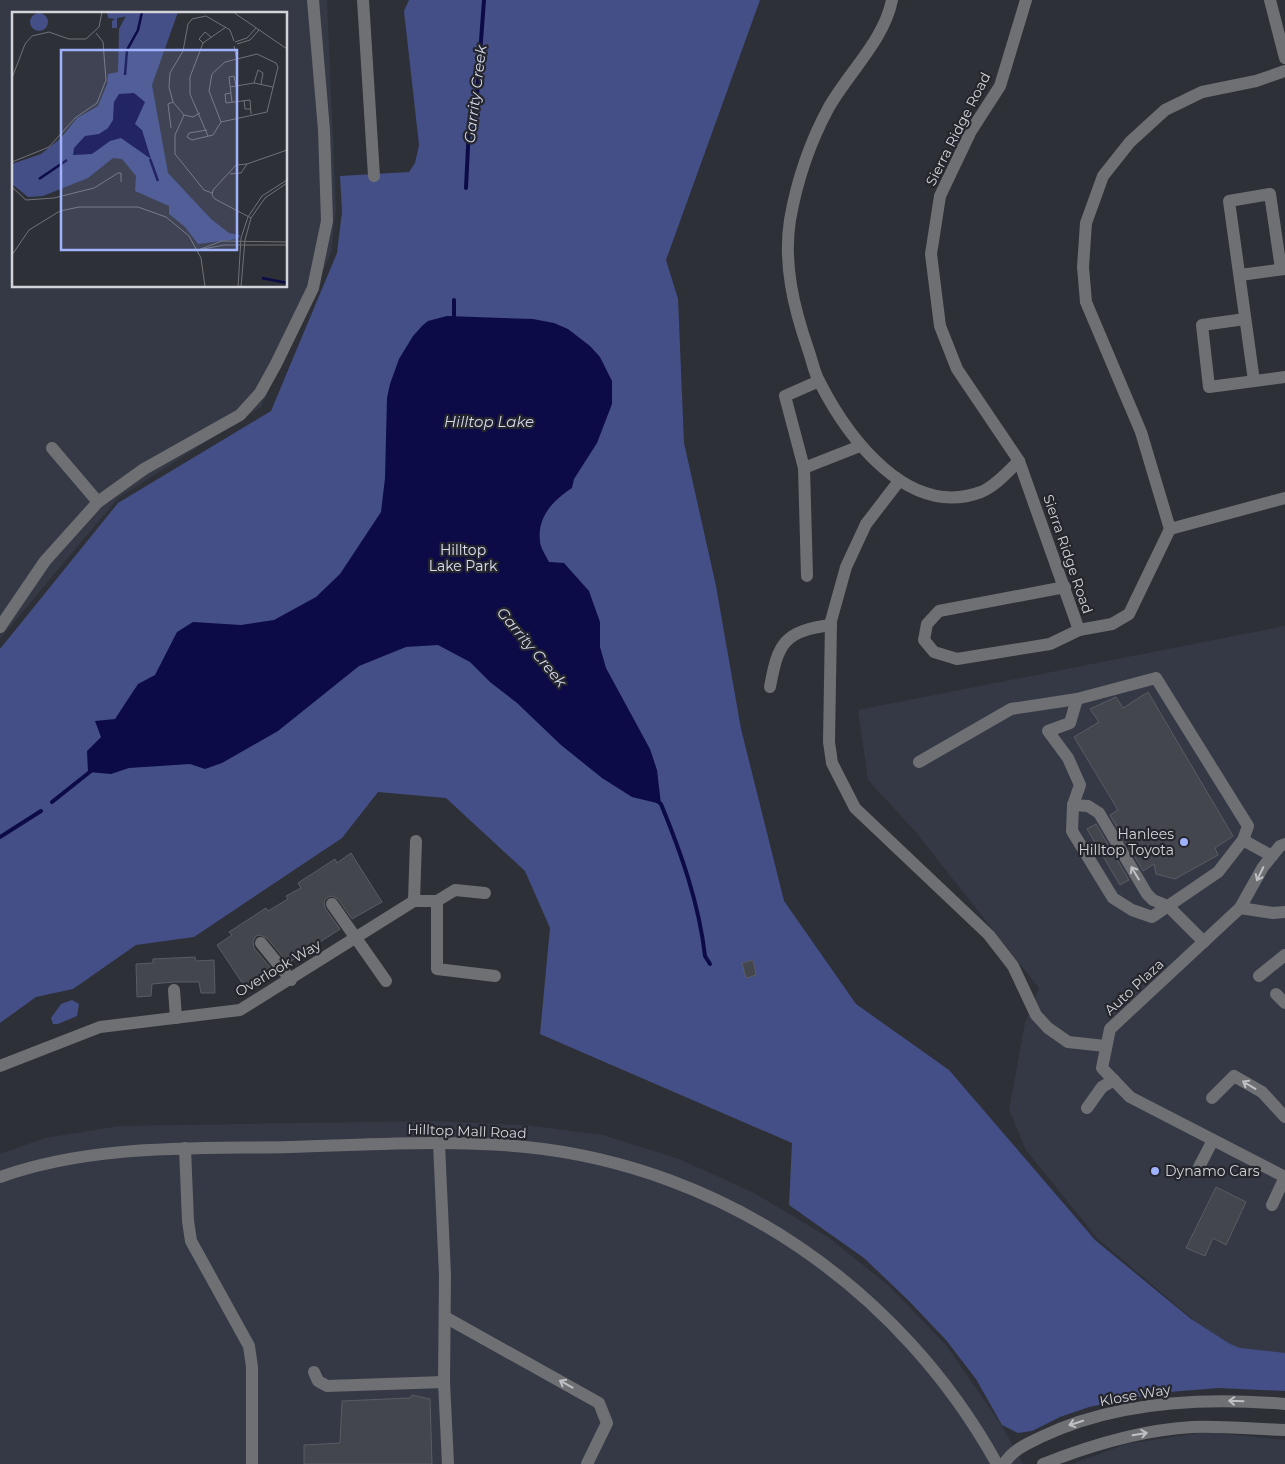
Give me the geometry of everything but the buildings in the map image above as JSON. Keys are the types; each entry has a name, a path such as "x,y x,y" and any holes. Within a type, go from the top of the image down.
{"street":[{"path":"0,626 44,561 98,502 144,469 240,414 260,393 276,364 313,288 327,222 324,130 313,0"},
{"path":"363,0 374,176"},
{"path":"892,0 890,10 872,43 829,107 800,170 790,222 788,275 798,318 819,381 860,446 899,480 925,494 943,497 965,496 983,491 1019,461"},
{"name":"Sierra Ridge Road","path":"1026,0 1000,86 971,131 940,196 931,254 940,326 957,369 1019,461 1065,586 1078,630 1112,624 1129,614 1170,529"},
{"path":"1270,0 1280,17 1285,58"},
{"path":"1285,71 1256,81 1202,92 1165,110 1130,142 1103,176 1086,223 1083,267 1086,302 1141,432 1170,529 1285,498"},
{"path":"1240,275 1283,269 1270,194 1229,201 1254,381"},
{"path":"1245,319 1202,325 1209,387 1285,377"},
{"path":"807,576 804,468 785,396 819,381"},
{"path":"804,468 860,446"},
{"path":"52,448 98,502"},
{"path":"899,480 866,524 846,567 831,626 829,742 832,764 855,808 989,935 1013,966 1036,1015 1048,1028 1068,1042 1106,1046"},
{"path":"1065,586 939,611 927,624 924,640 934,652 957,659 1050,644 1078,630"},
{"path":"770,687 779,649 789,639 800,632 831,626"},
{"path":"919,762 1011,709 1077,699 1156,678 1248,826 1243,840 1218,872 1152,917 1132,910 1113,898 1072,831 1073,805 1080,784 1068,758 1048,731 1070,723 1077,699"},
{"path":"1073,805 1088,806 1099,813 1147,894 1152,900 1168,906 1204,942"},
{"path":"1243,840 1272,856"},
{"path":"416,841 414,901 437,901 455,890 485,893"},
{"name":"Auto Plaza","path":"1285,844 1280,846 1263,867 1240,908 1110,1030 1102,1068 1130,1097 1285,1177"},
{"name":"Overlook Way","path":"0,1066 100,1027 240,1010 291,980 414,901"},
{"path":"437,901 437,969 495,976"},
{"path":"332,904 386,981"},
{"path":"1240,908 1273,913 1285,912"},
{"path":"261,943 291,980"},
{"path":"1260,976 1285,954"},
{"path":"174,990 176,1018"},
{"path":"1212,1098 1234,1076 1262,1092 1285,1117"},
{"path":"1087,1108 1102,1087 1114,1080"},
{"path":"1199,1167 1213,1140"},
{"path":"439,1144 445,1317 444,1382 448,1464"},
{"name":"Hilltop Mall Road","path":"0,1177 40,1164 82,1155 128,1150 185,1148 439,1144 527,1147 595,1158 691,1189 765,1225 847,1281 897,1327 933,1367 977,1427 998,1464"},
{"path":"185,1148 188,1221 192,1241 249,1346 252,1367 252,1464"},
{"path":"1272,1205 1285,1177"},
{"path":"445,1317 599,1403 607,1423 588,1464"},
{"path":"314,1372 318,1381 327,1386 444,1382"},
{"name":"Klose Way","path":"1004,1464 1019,1448 1052,1432 1123,1410 1196,1401 1285,1404"},
{"path":"1043,1464 1114,1440 1165,1430 1215,1427 1285,1430"}],"shaded area":[{"path":"0,0 327,0 336,209 331,253 261,407 118,498 0,639"},
{"path":"1285,626 1285,1362 1229,1350 1097,1238 1026,1150 1009,1110 1025,1023 1039,988 915,831 868,780 858,710"},
{"path":"433,1121 524,1125 603,1135 679,1159 754,1193 828,1237 888,1285 946,1345 1002,1426 1023,1464 0,1464 0,1154 45,1138 119,1126"},
{"path":"1206,1432 1285,1440 1285,1464 1072,1464 1126,1444"}],"green space":[{"name":"Hilltop Lake Park","path":"409,0 760,0 666,260 678,299 684,443 716,586 741,729 784,901 856,1004 949,1070 1095,1240 1191,1319 1230,1344 1240,1348 1285,1353 1285,1391 1218,1388 1157,1393 1089,1407 1060,1417 1032,1431 1018,1433 1002,1425 976,1379 946,1340 909,1301 864,1258 789,1205 792,1143 540,1034 550,928 525,871 446,798 378,792 342,838 194,937 136,945 73,989 36,997 0,1023 0,649 118,503 271,411 337,253 342,212 340,176 409,172 415,163 419,145 404,11"},
{"path":"72,1000 79,1004 77,1016 58,1024 53,1024 51,1018 61,1004"}],"water":[{"name":"Hilltop Lake","path":"447,316 533,319 554,323 568,329 590,346 600,357 612,381 612,404 597,443 574,479 572,488 553,503 544,516 541,524 540,543 549,562 564,563 589,591 600,622 600,647 606,668 650,749 657,770 661,804 632,797 602,778 561,745 470,662 438,645 406,647 359,666 278,731 222,763 205,769 190,764 129,768 111,774 88,772 87,751 101,737 95,721 115,719 138,684 155,675 177,632 193,622 241,625 274,620 316,597 340,574 381,512 385,478 387,398 399,359 413,336 423,325 428,321"}],"waterway":[{"name":"Garrity Creek","path":"466,188 469,127 477,95 484,0"},
{"name":"Garrity Creek","path":"454,300 454,321"},
{"path":"52,802 91,771"},
{"name":"Garrity Creek","path":"657,801 661,804 682,860 694,898 705,956 710,964"},
{"path":"0,837 41,811"}],"place":[{"name":"Hanlees Hilltop Toyota","path":"1184,842"},
{"name":"Dynamo Cars","path":"1155,1171"}]}
